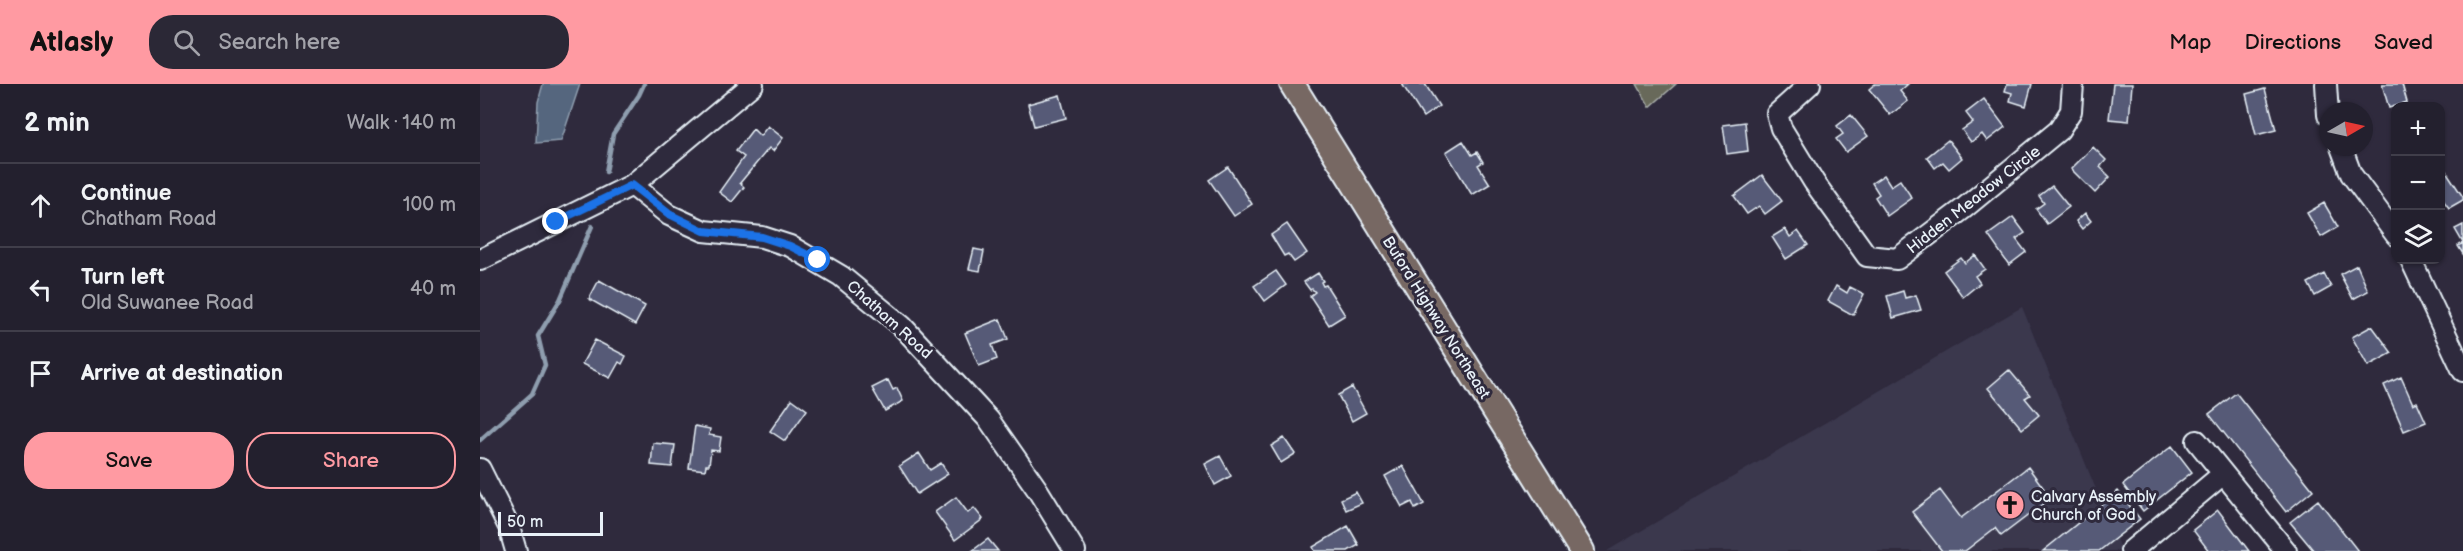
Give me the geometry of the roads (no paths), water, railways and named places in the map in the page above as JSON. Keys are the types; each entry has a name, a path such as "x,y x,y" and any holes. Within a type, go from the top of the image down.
{"main road":[{"name":"Buford Highway Northeast","path":"1292,84 1582,551"}],"street":[{"path":"480,260 632,185 753,84"},
{"name":"Hidden Meadow Circle","path":"1810,84 1778,114 1780,128 1814,182 1867,256 1897,259 1963,209 2059,130 2071,111 2073,84"},
{"path":"2326,84 2327,102"},
{"path":"2344,156 2351,174 2391,229"},
{"name":"Chatham Road","path":"632,185 669,214 704,231 762,237 790,246 818,260 902,326 989,420 1037,489 1075,551"},
{"path":"2413,264 2463,371"},
{"path":"2197,441 2286,551"},
{"path":"480,469 509,527 516,551"},
{"path":"2131,551 2223,474"}],"water":[{"path":"543,84 580,84 561,141 536,143 538,102"}],"waterway":[{"path":"606,172 613,134 644,84"},
{"path":"480,440 532,394 545,365 538,336 560,300 592,226"}],"place":[{"name":"Calvary Assembly Church of God","path":"2010,505"}]}
